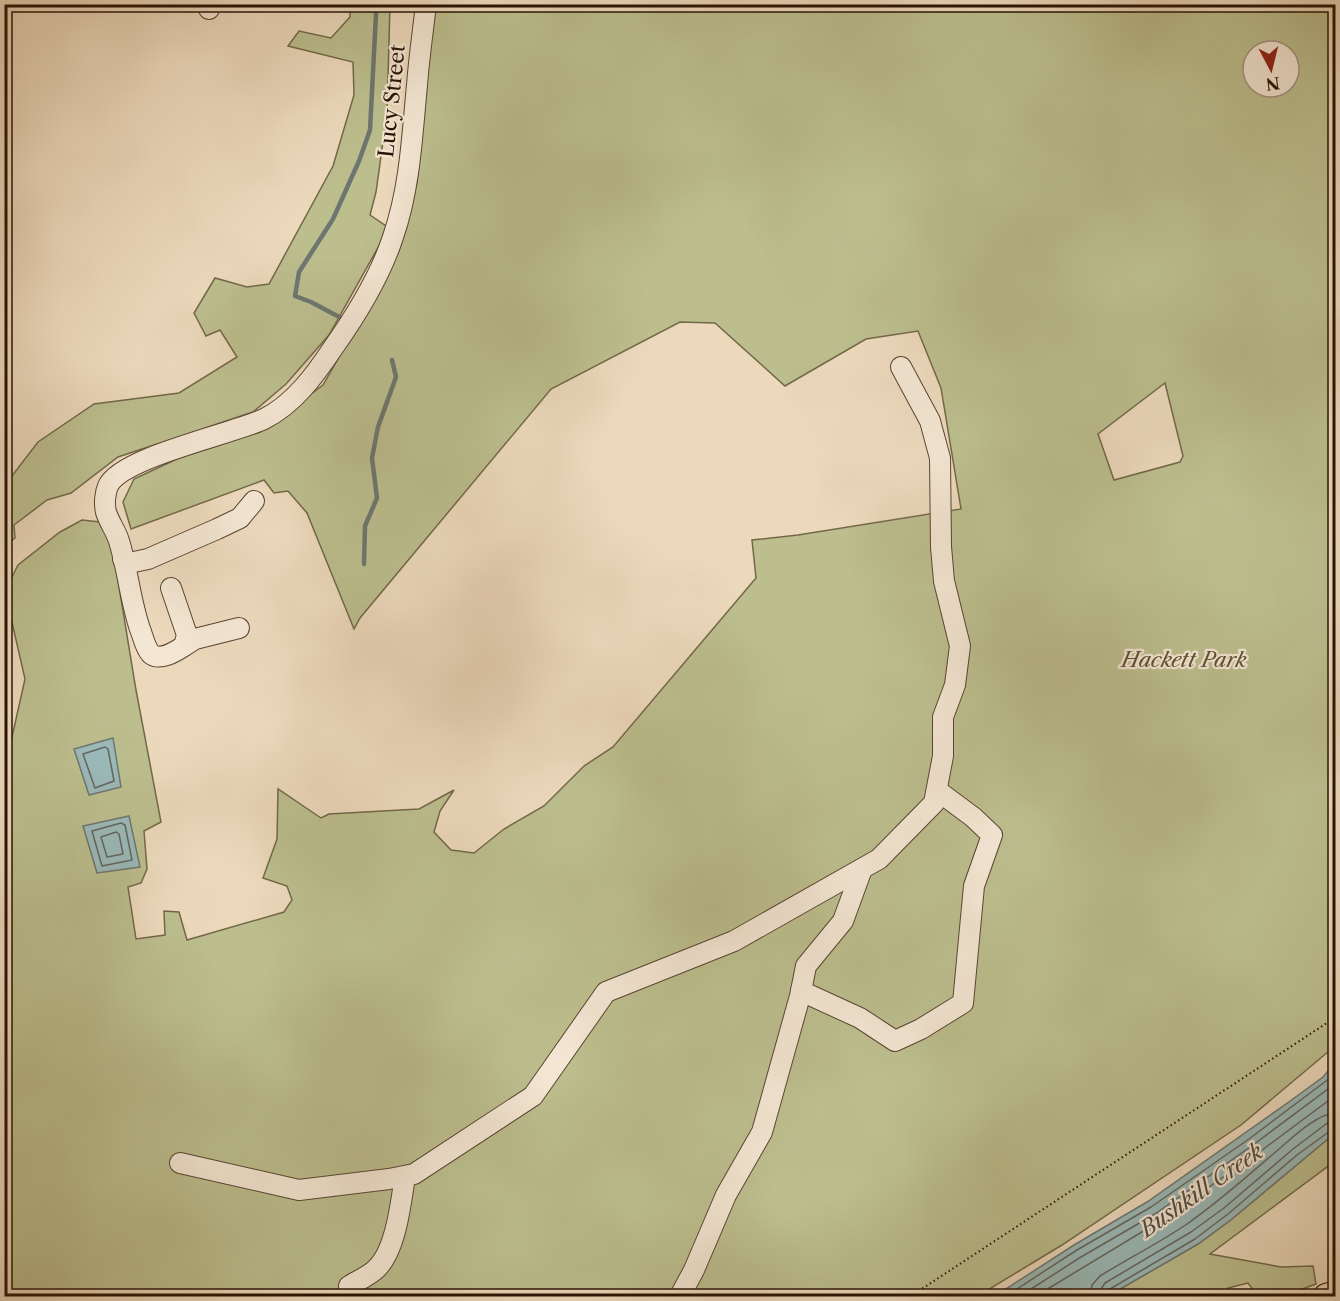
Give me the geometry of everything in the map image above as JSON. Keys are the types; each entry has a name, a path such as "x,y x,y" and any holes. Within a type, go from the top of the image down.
{"main road":[{"path":"1326,1296 1335,1293"}],"street":[{"name":"Lucy Street","path":"123,559 119,542 106,513 105,499 110,482 118,473 156,456 265,418 294,398 317,372 363,301 393,238 403,203 411,155 426,4"},
{"path":"180,1163 299,1190 414,1174 533,1096 606,992 734,941 862,869 879,859 934,803 943,756 943,717 955,685 960,646 944,581 941,547 940,458 930,421 901,367"},
{"path":"123,559 129,563 148,559 217,529 240,518 254,501"},
{"path":"123,559 136,615 147,650 152,656 172,654 195,639 239,628"},
{"path":"171,588 187,635 184,646"},
{"path":"801,991 860,1018 895,1041 921,1029 963,1003 974,886 992,836 973,817 938,791"},
{"path":"680,1296 694,1270 726,1195 762,1132 806,966 843,921 862,869"},
{"path":"349,1286 377,1269 386,1255 397,1226 405,1176"}],"path":[{"path":"910,1296 1335,1017"}],"green space":[{"name":"Hackett Park","path":"439,4 1335,5 1335,1046 1241,1125 1062,1245 978,1296 11,1296 4,1289 4,750 10,746 25,679 11,618 5,611 5,591 18,565 60,532 82,520 100,522 112,544 161,822 144,831 147,869 141,883 128,887 136,939 165,935 164,911 179,912 187,940 284,912 292,900 287,886 263,878 277,839 278,789 321,818 329,814 419,809 454,790 440,811 434,832 451,850 474,853 504,829 544,806 584,766 613,747 756,578 752,540 798,535 961,509 941,388 918,331 866,339 785,386 715,323 680,322 551,389 360,618 354,629 307,513 288,491 274,493 264,480 131,529 123,502 134,479 179,458 260,432 323,385 386,275 417,183 430,14","holes":["1165,383 1183,456 1180,462 1114,480 1098,434"]},
{"path":"350,5 390,5 387,113 376,192 370,215 389,228 329,335 286,384 253,412 118,457 71,493 47,500 14,525 15,538 5,546 5,485 38,442 94,404 179,393 237,357 220,330 206,336 194,313 215,278 247,287 269,284 333,166 354,95 353,62 288,46 299,31 331,38 350,17"},
{"path":"1335,1133 1335,1161 1210,1254 1281,1267 1313,1266 1316,1284 1283,1296 1258,1296 1248,1283 1228,1288 1230,1296 1108,1296 1198,1244 1232,1219"}],"water":[{"path":"113,738 121,787 89,795 74,749"},
{"path":"129,816 140,867 97,873 83,826"},
{"name":"Bushkill Creek","path":"1335,1063 1335,1133 1232,1219 1198,1244 1108,1296 995,1296 1074,1245 1147,1202 1323,1077"}],"waterway":[{"path":"343,319 295,296 299,272 333,219 370,130 376,14 373,4"},
{"path":"364,564 365,526 377,498 372,458 378,427 396,377 392,360"}]}
